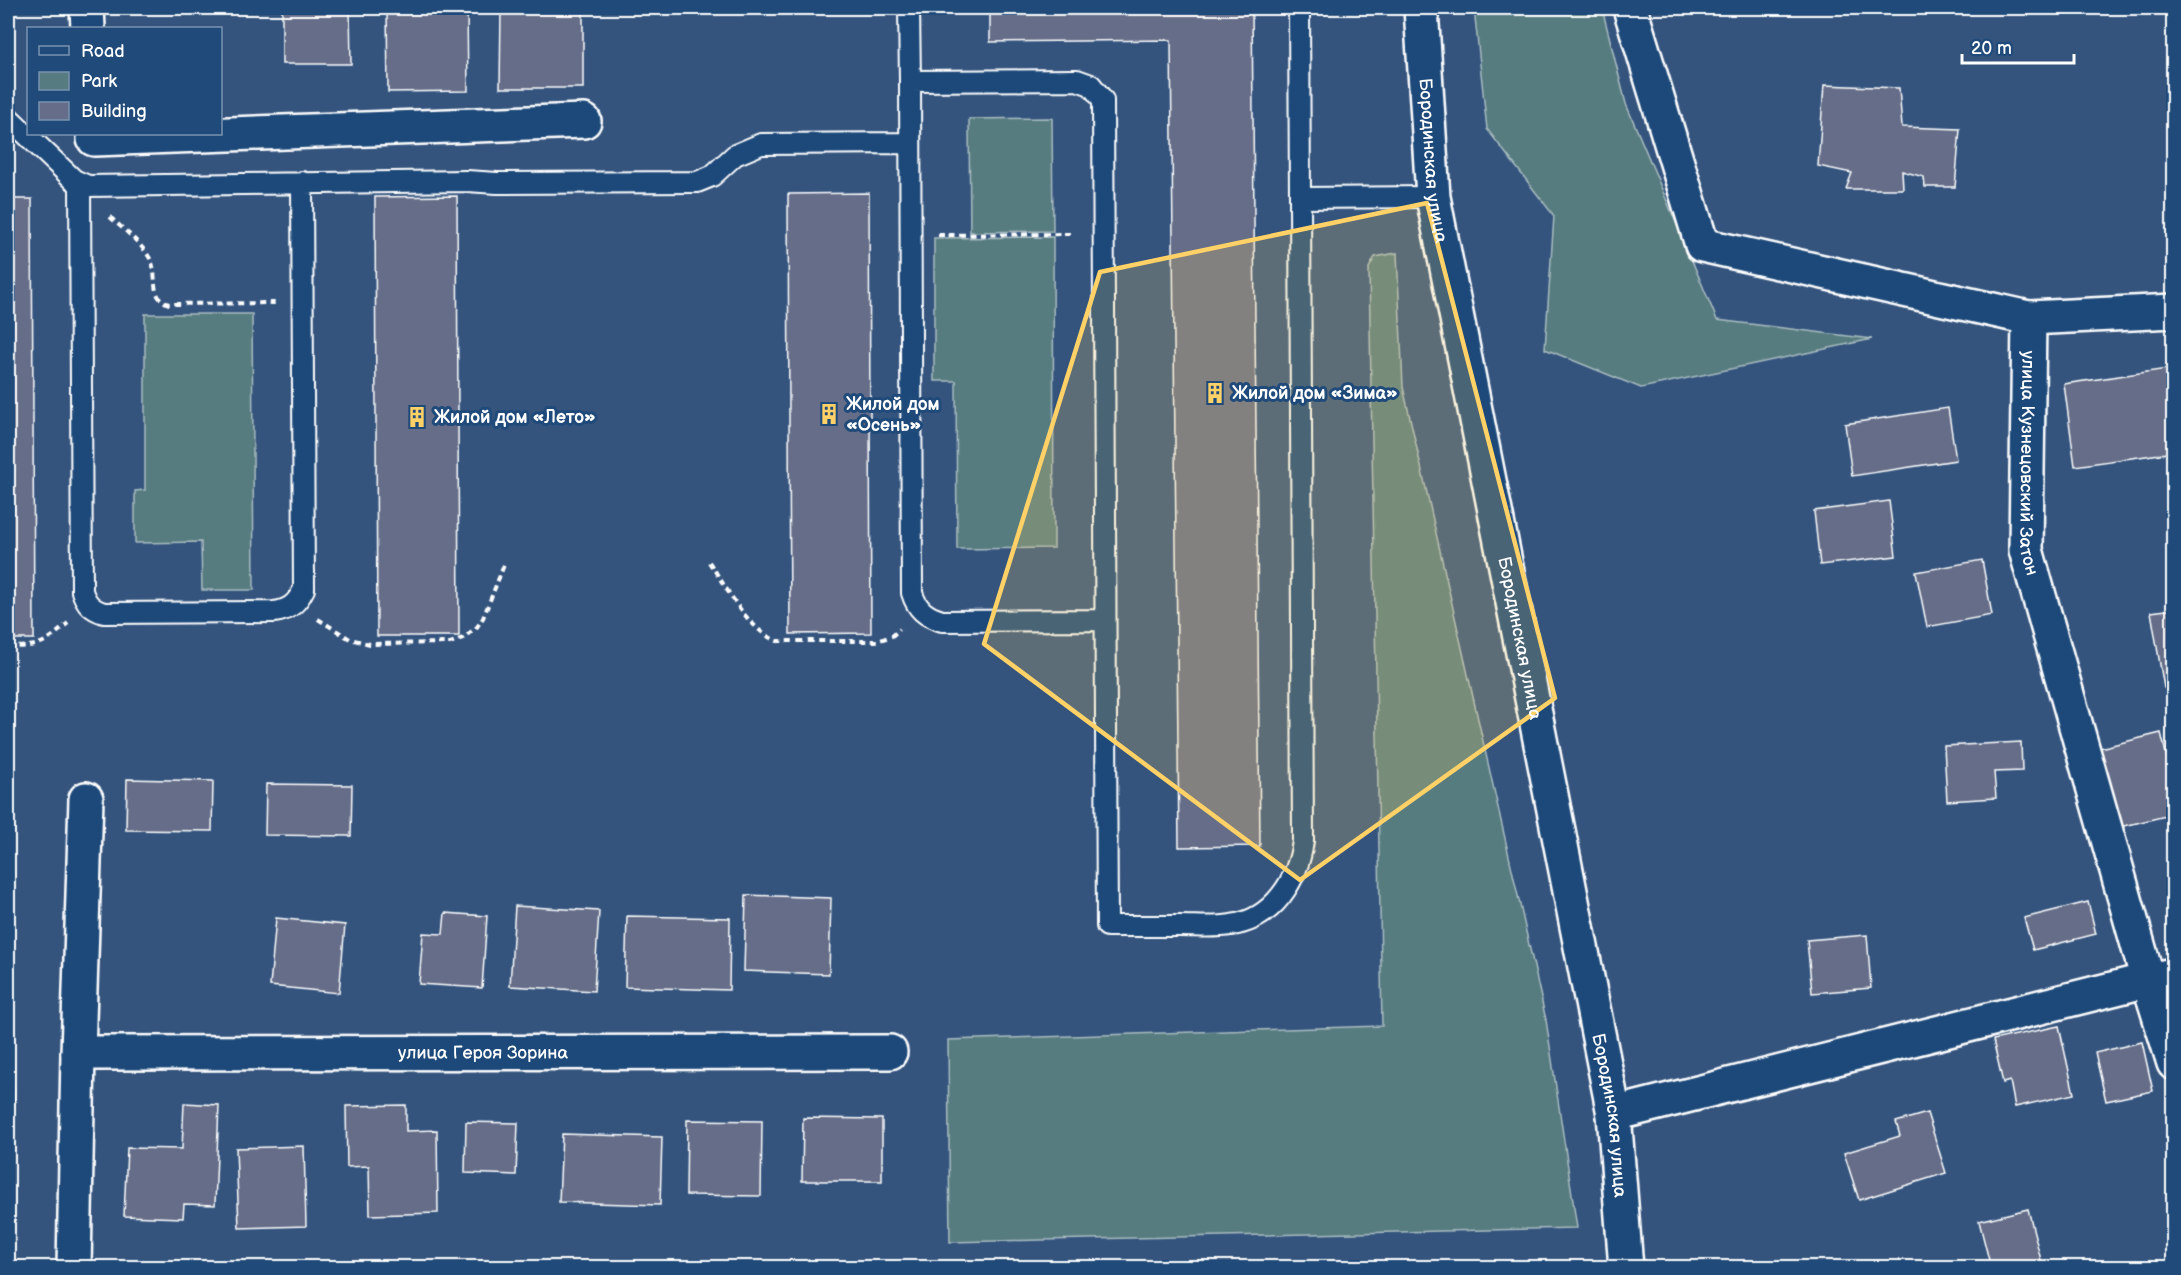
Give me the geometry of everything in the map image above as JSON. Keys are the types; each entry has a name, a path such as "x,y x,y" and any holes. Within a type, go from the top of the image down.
{"street":[{"path":"87,8 88,27"},
{"name":"Бородинская улица","path":"1421,8 1433,197 1614,1114 1626,1268"},
{"path":"1630,8 1702,245 2029,318 2174,311"},
{"path":"222,134 584,120"},
{"path":"94,135 94,139 197,135"},
{"name":"улица Кузнецовский Затон","path":"2029,318 2026,550 2161,977 2174,1063"},
{"path":"74,1268 86,799"},
{"path":"1614,1114 2161,977"},
{"name":"улица Героя Зорина","path":"78,1053 890,1052"}],"lane":[{"path":"909,8 912,593 915,604 922,612 942,621 1106,620"},
{"path":"909,81 1077,80 1091,85 1103,100 1107,926 1231,925 1257,916 1275,902 1289,886 1301,857 1303,841 1299,8"},
{"path":"8,117 74,180 99,186 302,182 697,182 712,176 735,155 761,144 910,143"},
{"path":"80,183 82,591 88,605 104,613 274,612 294,605 304,589 302,182"},
{"path":"1300,198 1433,197"}],"path":[{"path":"80,183 151,260 155,290 159,299 164,302 169,304 303,303"},
{"path":"910,235 1103,234"},
{"path":"709,562 755,628 777,641 877,641 892,636 922,612"},
{"path":"294,605 350,639 359,642 370,644 450,643 463,638 477,627 483,618 504,565"},
{"path":"8,647 30,647 43,642 88,605"}],"highlighted area":[{"path":"1427,203 1555,698 1300,880 984,644 1100,272"}],"green space":[{"path":"1474,8 1602,8 1626,104 1717,320 1872,339 1641,388 1545,349 1554,216 1487,129"},
{"path":"1052,118 1053,231 970,232 969,119"},
{"path":"1053,237 1054,548 957,549 956,381 934,381 934,238"},
{"path":"1397,253 1403,387 1546,1020 1577,1228 950,1242 948,1040 1382,1026 1369,268 1375,257"},
{"path":"145,314 252,314 254,590 202,590 201,542 135,543 135,491 145,490"}],"building":[{"path":"282,8 350,8 351,64 282,64"},
{"path":"387,8 467,8 468,91 388,92"},
{"path":"501,8 583,8 583,88 500,88"},
{"name":"Жилой дом «Зима»","path":"990,8 1252,8 1260,846 1179,847 1171,40 990,42"},
{"path":"1824,85 1899,88 1902,127 1960,129 1955,187 1925,187 1924,177 1902,171 1903,189 1846,189 1852,173 1818,166"},
{"name":"Жилой дом «Осень»","path":"869,193 871,633 790,634 788,194"},
{"name":"Жилой дом «Лето»","path":"457,196 459,636 377,636 375,197"},
{"path":"8,199 32,199 34,639 8,639"},
{"path":"2174,368 2174,452 2075,466 2064,384"},
{"path":"1948,408 1956,460 1852,476 1845,424"},
{"path":"1889,501 1896,556 1820,565 1814,511"},
{"path":"1982,560 1992,615 1927,627 1916,572"},
{"path":"2174,609 2174,687 2164,688 2151,612"},
{"path":"2161,733 2174,786 2174,814 2120,827 2100,748"},
{"path":"2021,742 2022,771 1994,772 1996,798 1947,801 1944,746"},
{"path":"127,779 213,781 212,831 126,830"},
{"path":"266,784 352,785 351,836 265,835"},
{"path":"746,895 831,898 829,974 744,971"},
{"path":"2088,902 2096,934 2033,950 2024,918"},
{"path":"515,906 599,911 594,991 510,986"},
{"path":"445,913 487,916 482,988 419,984 423,933 443,934"},
{"path":"627,916 730,918 729,990 625,987"},
{"path":"276,918 345,925 339,993 270,986"},
{"path":"1867,935 1871,988 1812,993 1807,940"},
{"path":"2059,1026 2074,1094 2015,1107 2010,1081 2003,1083 1993,1040"},
{"path":"8,1030 12,1030 14,1107 8,1107"},
{"path":"2142,1042 2153,1091 2106,1101 2095,1053"},
{"path":"184,1103 219,1105 215,1205 184,1204 183,1218 124,1216 127,1148 182,1149"},
{"path":"406,1105 406,1131 437,1130 438,1213 370,1215 369,1166 347,1167 346,1106"},
{"path":"1927,1113 1946,1173 1859,1200 1844,1153 1900,1136 1896,1122"},
{"path":"803,1118 882,1119 882,1181 802,1181"},
{"path":"687,1120 762,1121 761,1196 686,1195"},
{"path":"466,1122 518,1123 516,1175 465,1173"},
{"path":"562,1134 662,1137 660,1205 559,1202"},
{"path":"304,1146 306,1226 239,1228 236,1148"},
{"path":"2028,1209 2043,1268 1991,1268 1979,1221"}],"place":[{"name":"Жилой дом «Зима»","path":"1215,393"},
{"name":"Жилой дом «Осень»","path":"829,414"},
{"name":"Жилой дом «Лето»","path":"417,417"}]}
